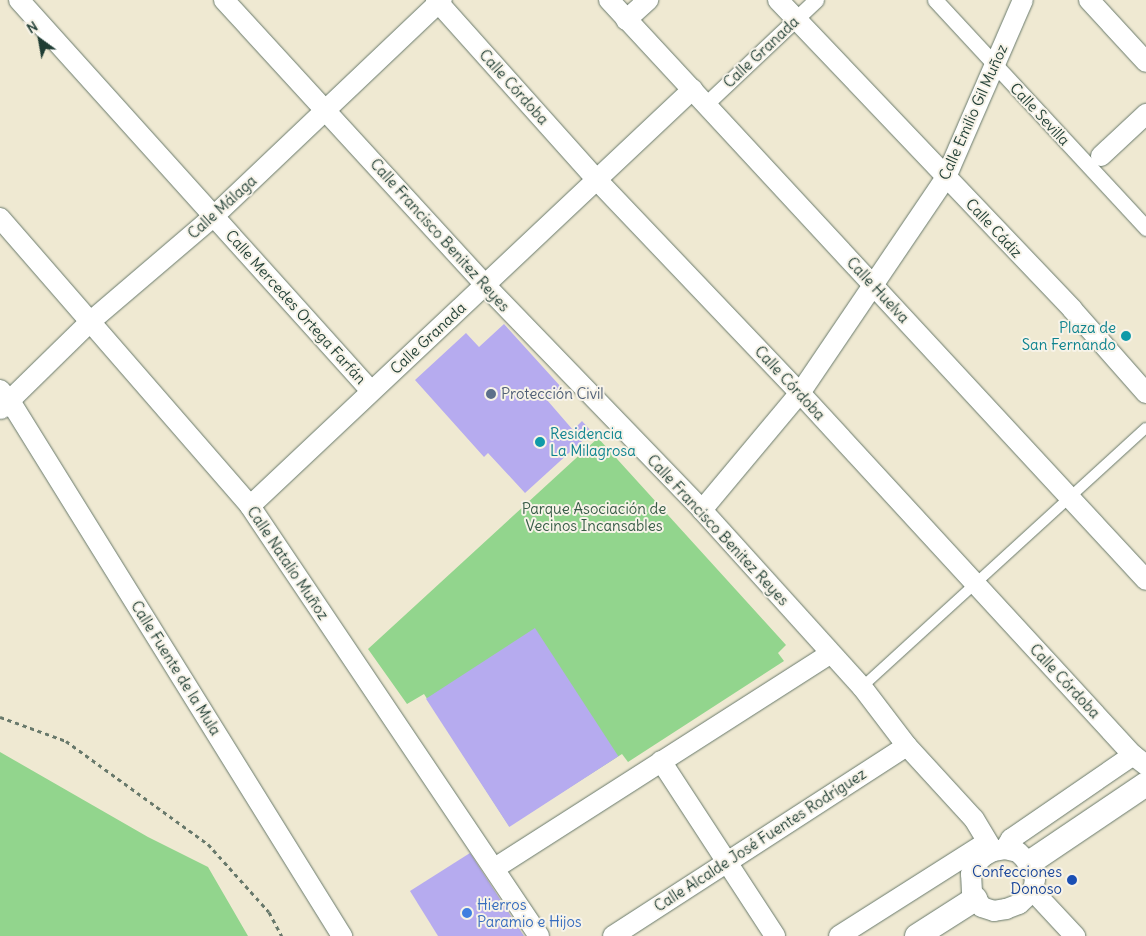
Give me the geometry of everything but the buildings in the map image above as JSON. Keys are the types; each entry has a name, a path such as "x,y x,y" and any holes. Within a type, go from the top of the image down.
{"street":[{"name":"Calle Mercedes Ortega Farfán","path":"20,0 372,391"},
{"name":"Calle Francisco Benitez Reyes","path":"224,0 326,109 485,285 702,510 830,654 862,687 907,746 974,819 996,847"},
{"name":"Calle Huelva","path":"609,0 707,103 1146,580"},
{"path":"626,20 648,0"},
{"name":"Calle Cádiz","path":"778,0 1072,309 1146,393"},
{"name":"Calle Granada","path":"707,103 816,0"},
{"name":"Calle Sevilla","path":"935,0 1146,228"},
{"name":"Calle Emilio Gil Muñoz","path":"702,510 800,394 946,177 1023,0"},
{"path":"1089,0 1146,62"},
{"name":"Calle Málaga","path":"3,400 91,321 214,216 439,1"},
{"name":"Calle Córdoba","path":"439,1 596,180 800,394 1140,760"},
{"name":"Calle Granada","path":"250,506 693,89"},
{"path":"1101,156 1146,114"},
{"name":"Calle Natalio Muñoz","path":"0,218 250,506 539,936"},
{"name":"Calle Fuente de la Mula","path":"3,400 342,936"},
{"path":"495,868 830,654"},
{"name":"Calle Alcalde José Fuentes Rodríguez","path":"613,936 907,746"},
{"path":"839,936 1011,839 1140,760"},
{"path":"661,761 775,936"},
{"path":"1029,863 1146,784"},
{"path":"996,847 1018,852 1029,863 1035,879 1033,891 1019,904 994,911 982,907 975,900 972,892 971,874 977,863 996,847"},
{"path":"1033,891 1075,936"},
{"path":"917,936 975,900"}],"lane":[{"path":"862,687 1146,428"}],"path":[{"path":"0,717 66,741 208,844 269,912 282,936"}],"green space":[{"name":"Parque Asociación de Vecinos Incansables","path":"598,438 786,645 778,653 784,661 628,762 622,754 509,826 424,694 407,704 368,649"},
{"path":"0,752 148,837 208,867 248,936 0,936"}],"place":[{"name":"Plaza de San Fernando","path":"1126,336"},
{"name":"Protección Civil","path":"491,394"},
{"name":"Residencia La Milagrosa","path":"540,442"},
{"name":"Confecciones Donoso","path":"1072,880"},
{"name":"Hierros Paramio e Hijos","path":"467,913"}]}
